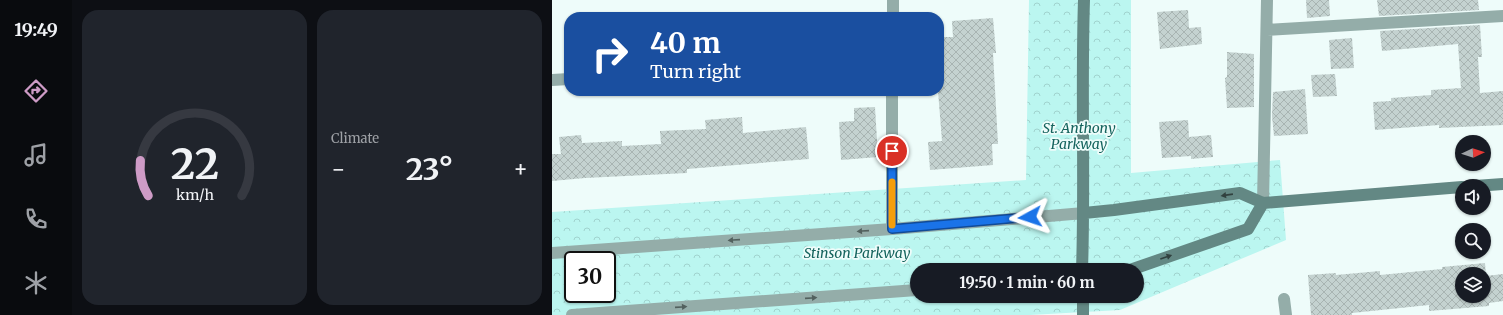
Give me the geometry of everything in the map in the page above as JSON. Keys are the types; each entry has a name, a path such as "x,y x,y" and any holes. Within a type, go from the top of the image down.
{"street":[{"path":"893,0 893,12"},
{"path":"1082,263 1084,213 1082,42 1084,0"},
{"path":"1144,265 1248,229 1263,203 1267,0"},
{"path":"1267,30 1503,16"},
{"path":"552,80 564,79"},
{"path":"892,96 892,229"},
{"path":"1491,185 1503,184"},
{"path":"552,253 892,229 1084,213 1240,193 1263,203 1455,188"},
{"path":"572,315 910,291"},
{"path":"1284,299 1286,315"},
{"path":"1082,303 1083,315"}],"green space":[{"name":"Stinson Parkway","path":"1029,0 1131,0 1131,173 1280,160 1286,240 1144,300 1144,263 910,263 910,303 1137,303 1120,310 1030,315 552,315 552,212 1026,180"}],"building":[{"path":"1306,0 1329,0 1330,16 1307,18"},
{"path":"1377,0 1478,0 1479,10 1379,16"},
{"path":"1188,10 1189,28 1201,27 1202,44 1160,49 1157,12"},
{"path":"993,18 996,53 993,53 998,144 992,144 993,165 930,170 928,142 942,141 938,96 944,96 944,37 953,37 952,21"},
{"path":"1480,25 1482,57 1478,57 1480,93 1503,91 1503,125 1439,128 1439,125 1375,130 1373,102 1391,101 1391,98 1431,95 1431,90 1461,88 1458,44 1382,51 1380,31"},
{"path":"1352,38 1354,68 1331,69 1329,40"},
{"path":"1227,52 1254,54 1254,107 1227,108 1225,78 1227,77"},
{"path":"1335,74 1337,96 1313,97 1311,75"},
{"path":"1305,89 1308,134 1274,136 1272,116 1273,92"},
{"path":"875,107 878,157 841,160 839,122 854,121 854,108"},
{"path":"742,117 743,133 806,127 809,159 687,169 687,173 552,181 552,154 561,154 559,137 581,135 582,143 622,141 622,146 661,144 660,131 706,129 705,120"},
{"path":"1188,120 1189,137 1211,135 1213,157 1191,159 1191,156 1162,158 1159,122"},
{"path":"1485,263 1485,267 1455,267 1455,303 1489,303 1489,306 1429,311 1429,305 1352,313 1352,315 1311,315 1308,275 1336,273 1336,275 1380,271 1380,275 1442,269 1442,267"},
{"path":"1503,274 1503,301 1491,303 1491,275"}],"slow traffic":[{"path":"892,182 892,225"}],"route":[{"path":"892,151 892,229 1030,217"}],"park label":[{"name":"St. Anthony Parkway","path":"1079,136"}]}
